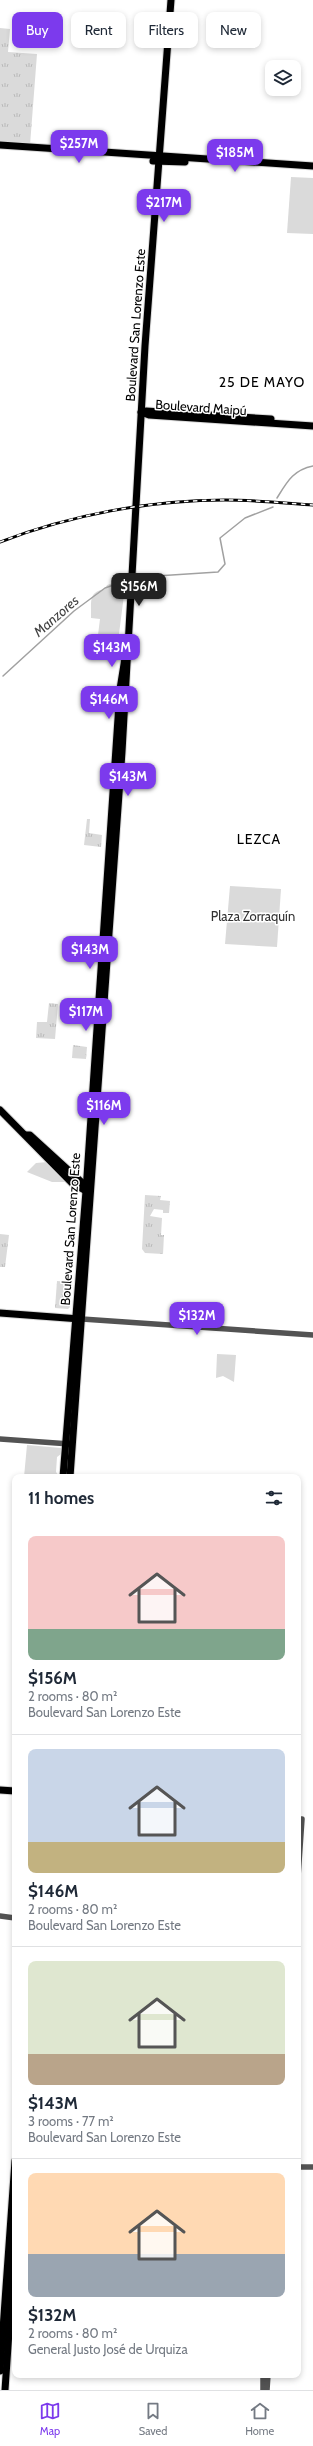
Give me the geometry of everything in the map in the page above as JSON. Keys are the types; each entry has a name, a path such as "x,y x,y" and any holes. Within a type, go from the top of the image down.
{"main road":[{"name":"Boulevard San Lorenzo Este","path":"69,1444 122,752 126,652 141,412 158,158 171,0"},
{"path":"0,145 313,169"},
{"path":"0,149 313,166"},
{"name":"Boulevard Maipú","path":"141,412 150,411 313,421"},
{"name":"Boulevard Maipú","path":"141,412 149,415 313,426"},
{"path":"0,1110 26,1135 26,1139 72,1183 88,1189"},
{"path":"0,1313 79,1318"},
{"path":"64,1474 69,1444"},
{"path":"69,1444 70,1474"},
{"path":"0,1790 12,1791"},
{"path":"0,2371 12,2203"},
{"path":"5,2390 12,2288"}],"street":[{"path":"79,1318 313,1335"},
{"path":"0,1439 69,1444"},
{"path":"0,1916 12,1918"},
{"path":"301,2166 311,2167"},
{"path":"263,2378 263,2390"},
{"path":"267,2390 268,2378"}],"green space":[{"path":"0,28 10,29 8,52 37,54 30,145 0,143"},
{"path":"291,177 313,178 313,234 287,233"},
{"path":"126,579 119,634 101,642 98,635 100,619 91,618 91,603 93,596 99,590 105,589 107,585"},
{"path":"87,819 90,819 89,833 102,835 101,847 84,845"},
{"name":"Plaza Zorraquín","path":"230,886 281,889 277,947 225,944"},
{"path":"49,1003 58,1004 55,1039 36,1038 37,1022 47,1022"},
{"path":"73,1045 87,1047 86,1059 72,1058"},
{"path":"48,1162 69,1182 52,1182 27,1172 36,1163"},
{"path":"145,1195 161,1196 160,1200 170,1201 169,1213 163,1213 163,1210 154,1209 150,1216 162,1218 161,1235 164,1235 163,1254 145,1253 142,1249"},
{"path":"0,1234 9,1235 5,1267 0,1267"},
{"path":"57,1281 71,1282 70,1307 68,1309 55,1308"},
{"path":"217,1354 236,1355 234,1382 223,1376 216,1378"},
{"path":"27,1445 61,1448 61,1454 57,1457 56,1472 58,1474 24,1474"}],"waterway":[{"name":"Manzores","path":"277,498 295,474 300,470 313,466"},
{"name":"Manzores","path":"141,577 218,572 225,564 220,538 245,518 273,507"},
{"name":"Manzores","path":"3,676 74,611 105,588 128,580"}],"railway":[{"path":"0,542 54,524 139,506 197,501 236,500 313,505"}],"district":[{"name":"25 DE MAYO","path":"262,382"},
{"name":"LEZCA","path":"259,839"}]}
